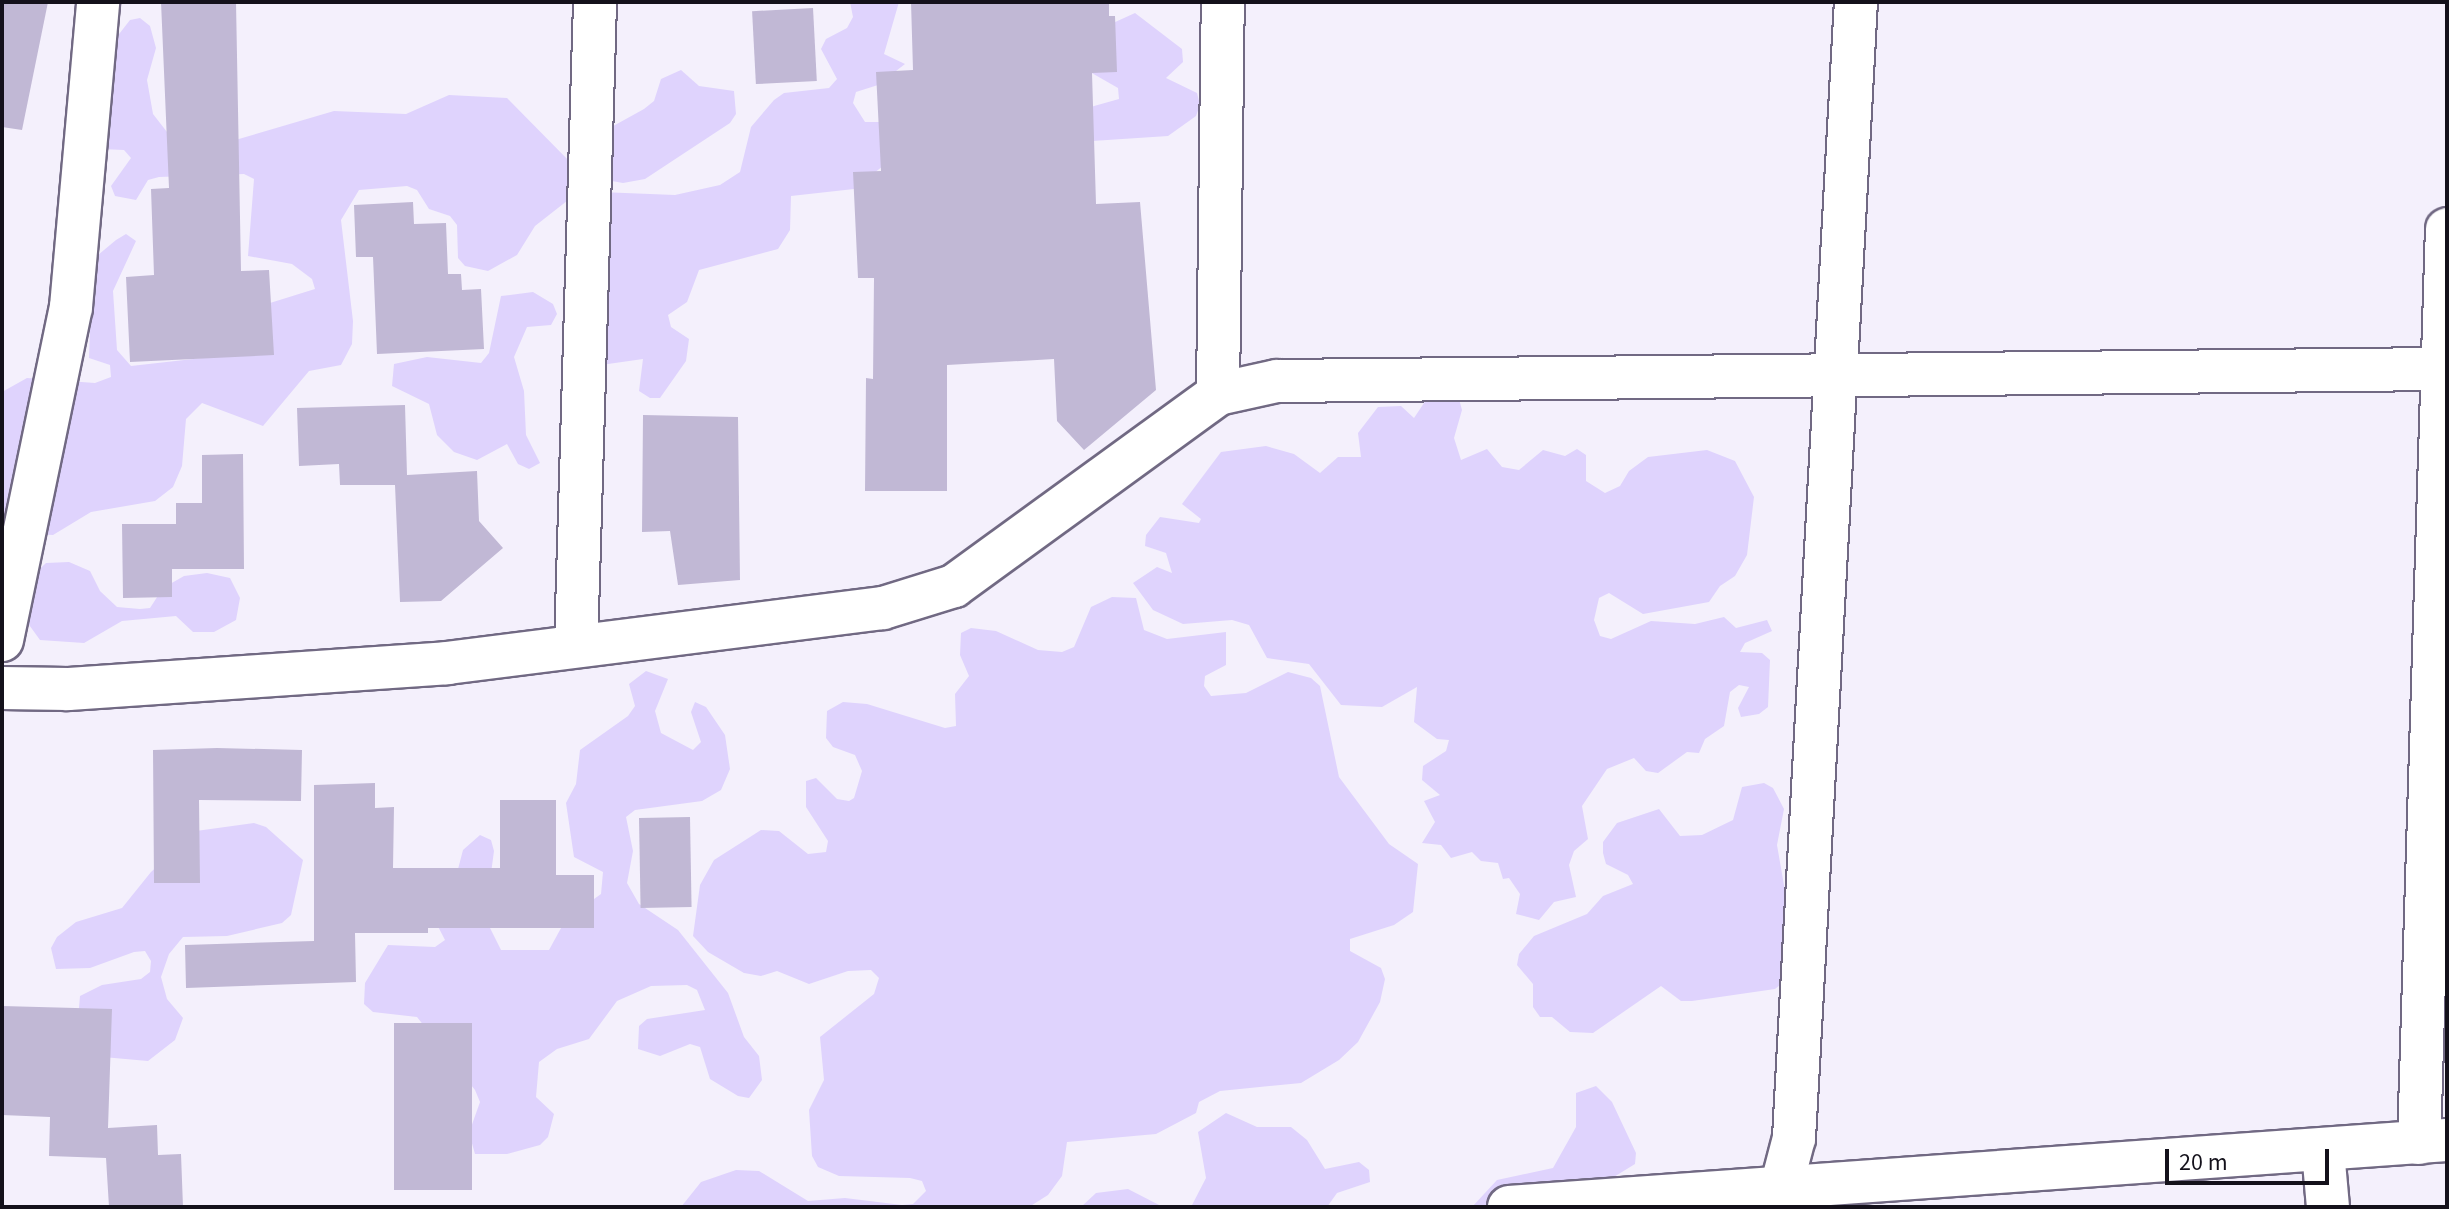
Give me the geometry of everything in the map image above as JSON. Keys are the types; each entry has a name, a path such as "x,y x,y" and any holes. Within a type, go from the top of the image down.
{"street":[{"path":"2,640 71,307 98,2"},
{"path":"576,646 595,2"},
{"path":"1218,394 1223,2"},
{"path":"1779,1196 1794,1138 1856,2"},
{"path":"1509,1207 1779,1196 2433,1142 2447,229"},
{"path":"2,688 68,689 431,664 883,608 954,586 1218,394 1277,381 2445,369"},
{"path":"2323,1151 2328,1207"}],"shaded area":[{"path":"850,2 899,2 884,54 905,64 878,85 856,92 853,103 865,122 888,122 888,162 854,189 791,196 790,230 778,249 699,270 687,302 668,315 671,327 689,339 686,361 660,398 650,398 639,391 643,359 601,365 600,192 675,195 720,185 740,172 751,127 774,100 784,93 829,88 837,79 821,49 826,39 847,28 853,17"},
{"path":"1135,13 1182,49 1183,62 1166,78 1197,93 1200,105 1196,116 1168,136 1092,141 1087,108 1119,99 1118,88 1090,72 1113,23"},
{"path":"140,18 150,26 156,48 147,80 153,114 174,141 232,141 334,111 406,114 449,95 507,98 573,165 572,197 535,226 517,255 488,271 465,266 458,258 457,225 450,216 429,209 417,190 407,186 359,190 341,220 353,321 352,344 341,365 309,371 263,426 202,403 186,419 182,466 173,487 155,501 91,512 53,535 11,533 2,528 2,392 27,378 95,383 111,377 110,365 89,358 92,277 98,255 116,240 126,234 136,241 113,291 117,350 131,366 202,358 270,303 315,289 312,279 292,264 248,256 254,179 244,174 159,177 148,180 136,200 115,196 111,186 131,158 124,150 101,149 103,104 115,72 116,38 130,20"},
{"path":"681,70 699,86 734,91 736,114 730,123 645,179 623,183 601,179 597,135 644,109 654,101 661,79"},
{"path":"533,292 553,304 557,314 551,325 527,327 514,357 524,391 526,435 540,463 529,469 518,464 507,444 477,460 454,452 437,435 429,404 392,386 394,364 427,357 481,363 489,353 501,296"},
{"path":"1459,399 1462,410 1454,438 1461,460 1487,449 1502,467 1519,470 1543,450 1565,456 1577,449 1586,455 1586,481 1605,493 1620,486 1629,471 1648,457 1707,450 1735,461 1754,497 1747,555 1735,576 1720,586 1709,602 1643,614 1609,593 1599,598 1594,620 1600,636 1611,639 1651,621 1695,624 1724,617 1736,628 1767,620 1772,631 1745,643 1740,652 1762,653 1770,660 1768,707 1759,714 1741,717 1738,708 1749,687 1739,685 1730,692 1724,726 1705,739 1699,753 1687,752 1658,773 1646,771 1634,758 1607,769 1582,806 1588,839 1574,851 1569,865 1576,897 1554,902 1539,920 1516,914 1520,894 1509,878 1503,879 1498,863 1481,861 1472,852 1451,858 1441,845 1422,843 1435,822 1424,801 1440,795 1422,780 1423,766 1446,751 1449,740 1437,739 1414,722 1417,687 1382,707 1341,705 1309,664 1267,658 1249,625 1232,620 1183,624 1153,610 1133,583 1157,567 1172,573 1166,553 1145,546 1146,535 1160,517 1199,523 1201,519 1182,504 1221,452 1266,446 1294,454 1320,473 1338,457 1361,457 1358,433 1378,407 1401,406 1414,418 1426,400"},
{"path":"69,562 90,571 100,591 117,607 150,608 163,588 184,576 207,573 230,578 240,598 236,620 214,632 193,632 176,616 122,621 84,643 40,640 27,622 29,579 46,563"},
{"path":"1112,597 1136,598 1144,630 1167,639 1226,632 1226,665 1205,676 1204,686 1211,696 1246,693 1288,672 1311,678 1320,686 1339,777 1389,844 1418,864 1413,912 1394,925 1350,939 1350,951 1381,968 1385,979 1380,1002 1358,1042 1339,1060 1301,1083 1220,1091 1199,1102 1196,1113 1156,1134 1067,1142 1062,1176 1048,1195 1029,1207 681,1207 701,1182 736,1170 759,1171 808,1201 845,1198 902,1205 913,1204 926,1191 922,1181 910,1178 839,1176 818,1167 812,1156 809,1110 824,1080 820,1037 874,994 879,978 871,970 848,971 809,984 777,971 761,976 744,973 708,952 693,936 700,885 714,860 761,830 779,831 808,854 826,852 828,841 806,807 806,781 816,778 837,799 849,801 854,798 862,771 855,755 833,747 826,738 827,711 843,702 867,704 945,728 956,726 955,694 969,676 960,655 961,633 971,628 996,631 1038,650 1062,652 1074,647 1091,607"},
{"path":"646,671 668,679 655,711 661,733 693,750 701,742 691,712 695,702 706,707 725,735 730,769 721,790 702,801 635,810 626,817 633,851 627,883 639,904 678,930 728,993 744,1037 759,1056 762,1080 749,1098 738,1096 710,1079 700,1047 690,1044 660,1056 638,1049 639,1026 647,1019 705,1010 697,990 687,985 651,986 617,1001 589,1039 557,1049 539,1062 536,1097 554,1114 548,1137 540,1145 507,1154 475,1154 469,1133 480,1102 475,1090 417,1017 373,1012 364,1004 365,983 388,945 435,947 445,940 430,911 457,873 463,850 480,835 491,840 494,851 485,918 501,950 549,950 566,919 601,894 603,872 574,857 566,803 576,784 580,750 628,716 635,706 629,684"},
{"path":"1764,783 1773,788 1784,809 1777,845 1789,914 1784,982 1775,989 1692,1001 1681,1001 1661,986 1593,1033 1570,1032 1552,1017 1540,1017 1533,1007 1533,984 1517,965 1519,954 1534,936 1587,914 1603,896 1633,884 1628,875 1606,864 1603,853 1603,842 1617,823 1659,809 1680,836 1702,835 1733,820 1742,787"},
{"path":"254,823 266,827 303,860 291,915 282,923 227,936 183,937 169,954 161,977 167,999 183,1018 175,1040 148,1061 103,1057 79,1008 80,996 102,985 141,979 150,972 151,961 145,951 90,968 56,969 51,948 57,937 76,922 122,908 151,872 196,831"},
{"path":"1596,1086 1612,1102 1636,1153 1635,1164 1565,1207 1472,1207 1497,1180 1553,1168 1576,1127 1576,1093"},
{"path":"1226,1113 1257,1127 1291,1127 1307,1140 1325,1169 1359,1162 1369,1170 1370,1182 1337,1193 1327,1207 1191,1207 1206,1178 1198,1132"},
{"path":"1128,1189 1163,1207 1081,1207 1096,1193"}],"building":[{"path":"2,2 48,2 22,130 2,127"},
{"path":"161,2 236,2 241,271 269,270 274,355 130,362 126,277 154,275 151,189 169,188"},
{"path":"911,2 1109,2 1109,16 1115,16 1117,72 1092,73 1096,204 1140,202 1156,390 1084,450 1057,421 1054,359 947,365 947,491 865,491 866,378 873,379 874,278 858,278 853,172 881,171 876,72 913,70"},
{"path":"813,8 817,81 756,84 752,11"},
{"path":"413,202 414,224 446,223 448,274 461,274 462,290 481,289 484,349 377,354 373,257 356,257 354,205"},
{"path":"405,405 407,475 477,471 479,521 503,548 441,601 400,602 395,485 340,485 339,464 299,466 297,408"},
{"path":"643,415 738,417 740,580 678,585 670,531 642,532"},
{"path":"243,454 244,569 172,569 172,597 123,598 122,524 176,524 176,503 202,503 202,455"},
{"path":"153,750 302,750 301,801 199,800 200,883 154,883"},
{"path":"375,783 375,808 394,807 393,868 500,868 500,800 556,800 556,875 594,875 594,928 428,928 428,933 355,933 356,982 186,988 185,945 314,941 314,785"},
{"path":"690,817 692,907 641,908 639,818"},
{"path":"2,1006 112,1009 108,1128 157,1125 158,1155 181,1154 183,1207 109,1207 106,1158 49,1156 50,1117 2,1115"},
{"path":"394,1023 472,1023 472,1190 394,1190"}]}
